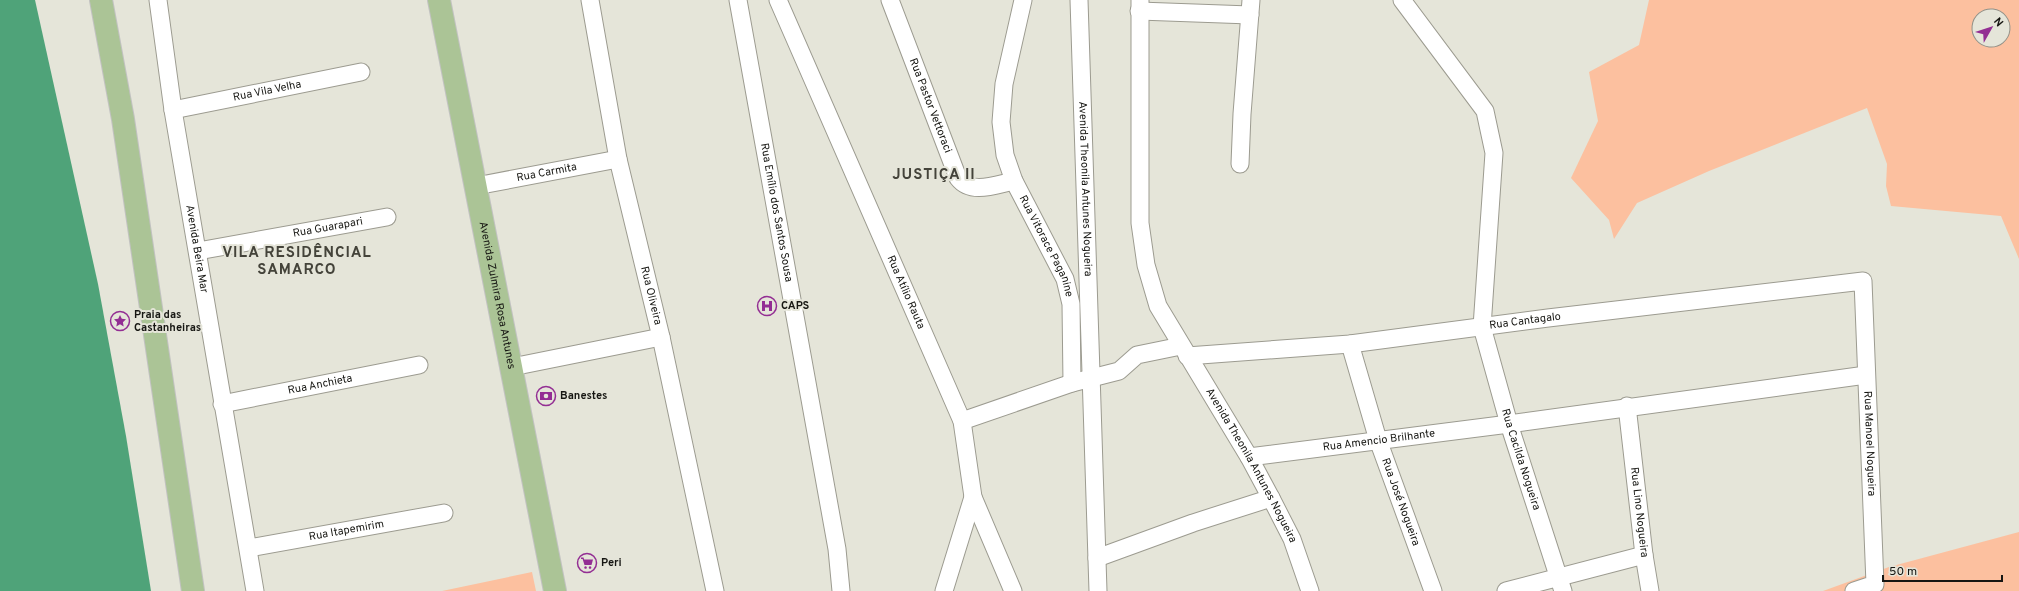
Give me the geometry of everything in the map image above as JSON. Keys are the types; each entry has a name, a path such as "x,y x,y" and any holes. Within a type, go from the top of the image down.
{"main road":[{"path":"101,0 123,119 193,591"},
{"name":"Avenida Zulmira Rosa Antunes","path":"439,0 480,186"},
{"name":"Avenida Zulmira Rosa Antunes","path":"447,0 480,186 515,366 562,591"},
{"name":"Avenida Zulmira Rosa Antunes","path":"515,366 555,591"}],"street":[{"name":"Avenida Beira Mar","path":"158,0 173,110 198,251 222,404 249,548 255,591"},
{"name":"Rua Oliveira","path":"590,0 618,159 661,337 715,591"},
{"name":"Rua Emílio dos Santos Sousa","path":"738,0 837,549 841,591"},
{"name":"Rua Atílio Rauta","path":"778,0 962,421 973,497 1013,591"},
{"name":"Rua Pastor Vettoraci","path":"890,0 958,178 969,188 977,188 1014,181"},
{"name":"Rua Vitorace Paganine","path":"1023,0 1004,84 1001,122 1005,155 1014,181 1065,279 1071,304 1072,383"},
{"name":"Avenida Theonila Antunes Nogueira","path":"1079,0 1098,591"},
{"name":"Rua Cacilda Nogueira","path":"1402,0 1485,111 1494,153 1482,327 1509,424 1561,584"},
{"path":"1139,6 1251,8 1242,114 1240,164"},
{"name":"Avenida Theonila Antunes Nogueira","path":"1139,6 1140,224 1146,265 1158,306 1249,457 1271,498 1292,539 1310,591"},
{"name":"Rua Vila Velha","path":"173,110 361,72"},
{"name":"Rua Carmita","path":"480,186 618,159"},
{"name":"Rua Guarapari","path":"198,251 387,217"},
{"name":"Rua Cantagalo","path":"1184,351 1350,344 1863,281"},
{"name":"Rua Manoel Nogueira","path":"1854,591 1875,584 1863,281"},
{"path":"515,366 661,337"},
{"name":"Rua José Nogueira","path":"1350,344 1378,440 1433,591"},
{"path":"962,421 1072,383 1119,371 1137,355 1184,351"},
{"name":"Rua Anchieta","path":"222,404 419,365"},
{"name":"Rua Amencio Brilhante","path":"1249,457 1509,424 1627,406 1866,375"},
{"name":"Rua Lino Nogueira","path":"1506,591 1561,584 1644,555 1627,406"},
{"path":"944,591 973,497"},
{"path":"1097,558 1193,523 1271,498"},
{"name":"Rua Itapemirim","path":"249,548 444,513"},
{"path":"1644,555 1650,591"}],"shaded area":[{"path":"0,0 35,0 98,284 126,436 151,591 0,591"},
{"path":"1649,0 2019,0 2019,259 2001,216 1891,206 1886,186 1887,164 1867,108 1709,171 1637,203 1614,239 1609,220 1571,178 1598,121 1589,72 1639,45"},
{"path":"2019,532 2019,591 1823,591 1889,567"},
{"path":"532,572 536,591 442,591"}],"place":[{"name":"CAPS","path":"767,306"},
{"name":"Praia das Castanheiras","path":"120,321"},
{"name":"Banestes","path":"546,396"},
{"name":"Peri","path":"587,563"}],"district":[{"name":"JUSTIÇA II","path":"934,175"},
{"name":"VILA RESIDÊNCIAL SAMARCO","path":"297,262"}]}
